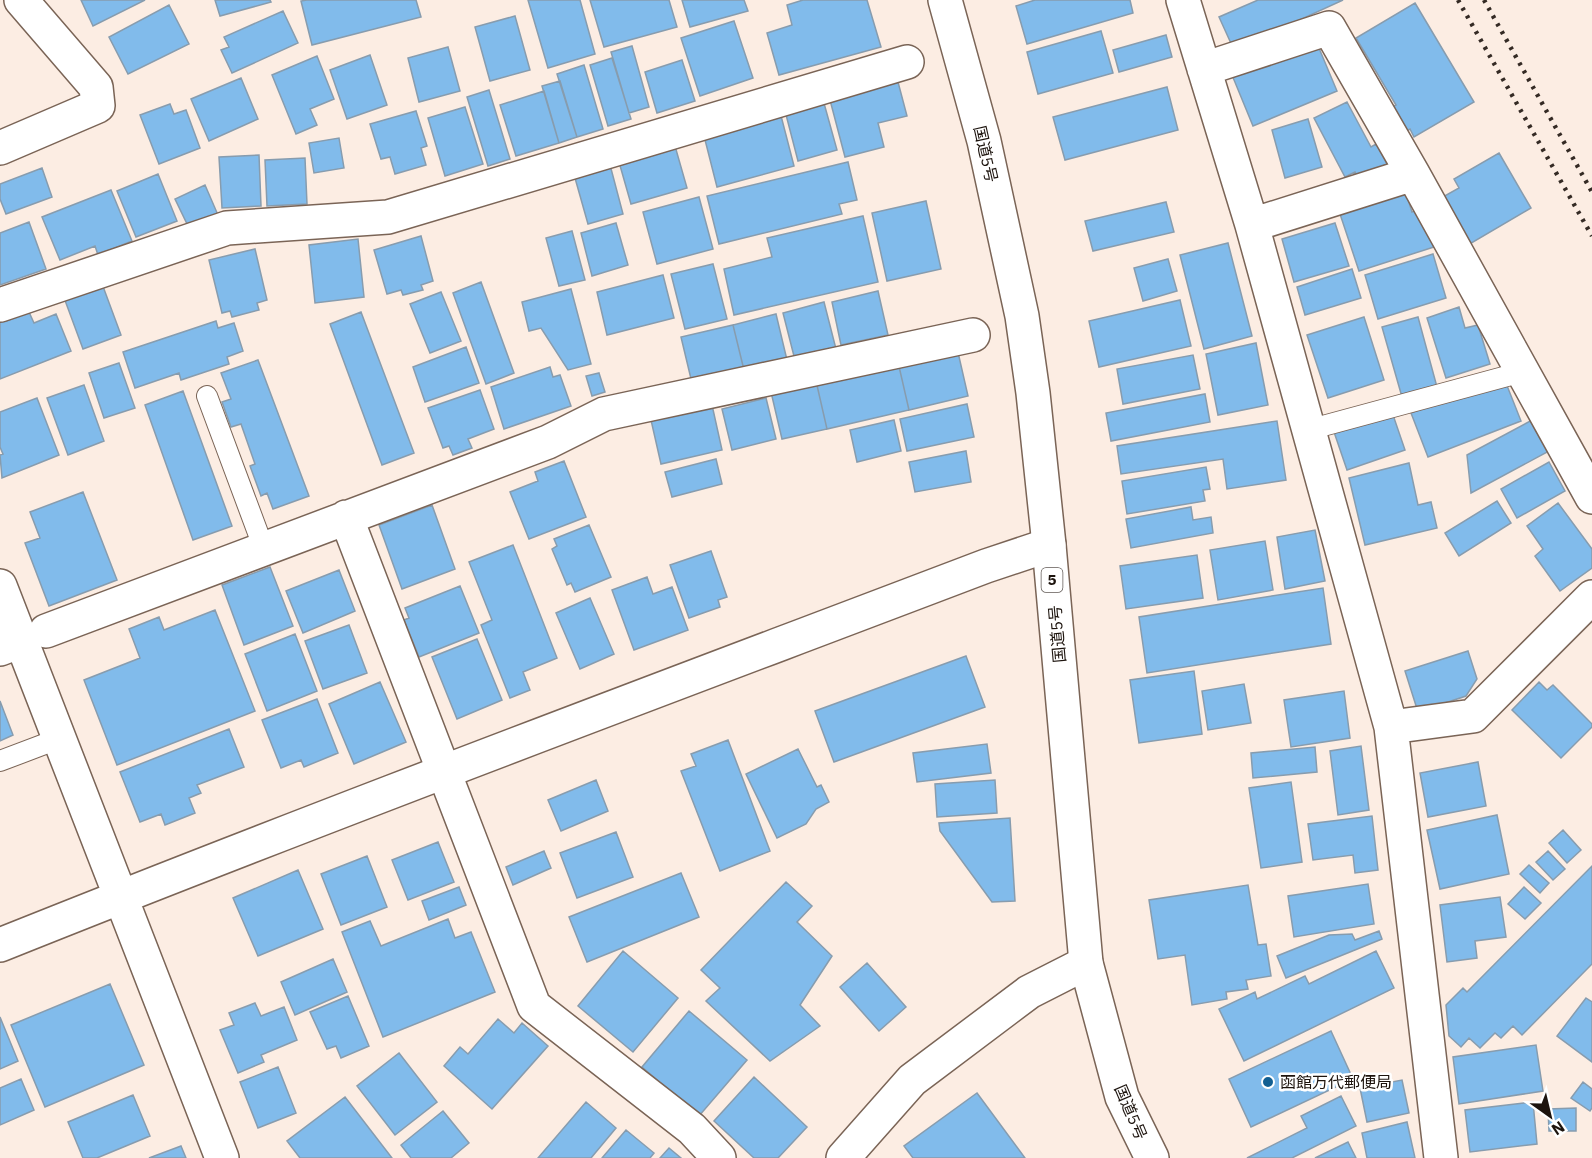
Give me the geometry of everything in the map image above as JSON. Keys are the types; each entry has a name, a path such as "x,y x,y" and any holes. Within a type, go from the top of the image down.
{"main road":[{"path":"0,148 98,106 96,87 21,0"},
{"name":"国道5号","path":"945,0 984,141 1022,316 1033,393 1049,544 1086,963 1122,1097 1152,1158"},
{"path":"1183,0 1252,225 1391,727 1441,1158"},
{"path":"1204,69 1329,28 1413,174 1592,497"},
{"path":"0,305 227,228 388,217 907,62"},
{"path":"1252,225 1413,174"},
{"path":"22,640 548,442 604,414 973,335"},
{"path":"346,517 534,1006 692,1129 719,1158"},
{"path":"0,945 120,896 445,771 1049,544"},
{"path":"0,586 222,1158"},
{"path":"1391,727 1473,716 1592,597"},
{"path":"843,1158 912,1080 1029,992 1086,963"}],"lane":[{"path":"1308,430 1522,372"},
{"path":"207,396 264,549"},
{"path":"0,761 58,739"}],"building":[{"path":"81,0 145,0 93,26"},
{"path":"215,0 270,0 271,2 220,16"},
{"path":"416,0 421,17 312,45 301,1"},
{"path":"528,0 580,0 595,54 548,68"},
{"path":"590,0 669,0 677,27 604,47"},
{"path":"682,0 744,0 748,11 690,27"},
{"path":"803,0 867,0 881,47 779,75 767,33 792,25 787,5"},
{"path":"1035,0 1130,0 1133,13 1027,44 1016,6"},
{"path":"1258,0 1343,0 1234,50 1219,17"},
{"path":"1415,3 1474,102 1414,137 1410,129 1402,134 1387,110 1396,105 1356,38"},
{"path":"169,5 189,44 128,74 109,37"},
{"path":"283,11 298,43 232,73 221,50 229,47 224,37"},
{"path":"515,16 530,70 490,81 475,27"},
{"path":"734,21 753,78 700,96 681,38"},
{"path":"1101,31 1113,73 1038,94 1027,52"},
{"path":"1166,35 1172,57 1119,72 1113,50"},
{"path":"1316,41 1337,91 1253,126 1232,75"},
{"path":"632,46 649,107 629,113 611,52"},
{"path":"448,47 460,91 419,102 408,58"},
{"path":"370,55 387,105 347,119 330,70"},
{"path":"317,56 334,99 310,109 317,125 296,134 272,75"},
{"path":"612,58 631,119 608,126 590,65"},
{"path":"682,60 695,101 657,113 645,72"},
{"path":"584,65 603,129 577,137 557,74"},
{"path":"241,78 258,119 209,141 191,99"},
{"path":"560,81 577,137 559,143 542,86"},
{"path":"898,82 907,116 878,123 884,147 845,157 830,100"},
{"path":"1167,87 1178,130 1065,160 1053,117"},
{"path":"489,90 510,159 488,166 467,97"},
{"path":"544,91 559,143 516,156 500,105"},
{"path":"822,96 837,150 798,161 784,107"},
{"path":"1347,102 1371,147 1376,144 1387,164 1359,179 1355,172 1345,177 1314,118"},
{"path":"170,104 174,114 186,110 200,148 159,164 140,115"},
{"path":"465,107 483,164 445,176 428,118"},
{"path":"779,108 794,166 717,187 702,128"},
{"path":"416,111 427,146 421,148 426,165 395,174 390,157 381,159 370,124"},
{"path":"1308,119 1322,167 1285,178 1272,130"},
{"path":"339,138 344,168 314,173 309,143"},
{"path":"673,139 687,188 631,204 617,155"},
{"path":"1499,153 1531,208 1468,245 1441,198 1459,188 1454,179"},
{"path":"259,155 261,206 222,208 219,157"},
{"path":"305,158 307,204 267,206 265,160"},
{"path":"609,161 623,214 588,224 573,171"},
{"path":"848,162 857,200 839,204 842,214 719,244 707,196"},
{"path":"42,168 52,197 6,214 0,199 0,184"},
{"path":"158,174 177,221 136,237 117,191"},
{"path":"205,185 218,215 189,228 175,199"},
{"path":"111,190 132,241 98,255 95,246 60,260 42,217"},
{"path":"1406,193 1412,212 1422,208 1434,247 1359,271 1340,214"},
{"path":"699,197 713,249 657,264 643,212"},
{"path":"926,201 941,269 887,281 872,213"},
{"path":"1166,202 1174,232 1093,251 1085,221"},
{"path":"863,216 878,282 734,315 724,269 772,257 767,238"},
{"path":"29,222 46,269 0,285 0,233"},
{"path":"616,223 628,265 592,276 581,233"},
{"path":"1335,223 1349,266 1294,282 1282,239"},
{"path":"572,231 585,280 559,286 546,238"},
{"path":"421,236 433,281 421,285 423,290 403,295 401,290 387,294 374,250"},
{"path":"358,239 364,297 315,303 309,245"},
{"path":"1228,243 1252,336 1204,349 1180,255"},
{"path":"255,249 267,300 257,303 259,310 232,317 230,311 222,313 209,260"},
{"path":"1433,254 1446,298 1378,319 1365,275"},
{"path":"1168,259 1177,291 1143,301 1134,268"},
{"path":"713,264 727,319 685,329 671,274"},
{"path":"1352,269 1361,298 1305,315 1297,287"},
{"path":"663,275 674,318 607,335 597,292"},
{"path":"101,281 121,335 83,349 63,295"},
{"path":"481,282 514,373 486,384 453,293"},
{"path":"571,289 591,364 568,370 541,328 529,331 522,302"},
{"path":"878,291 888,335 841,345 832,302"},
{"path":"441,292 461,341 430,353 410,304"},
{"path":"1180,300 1191,346 1099,367 1089,321"},
{"path":"824,302 836,349 795,360 783,313"},
{"path":"1459,307 1465,328 1478,325 1490,364 1446,378 1427,318"},
{"path":"29,312 34,323 56,314 71,351 0,379 0,317 3,316 6,321"},
{"path":"361,312 414,453 382,465 330,324"},
{"path":"776,314 787,360 744,370 733,325"},
{"path":"1364,317 1384,380 1328,398 1307,335"},
{"path":"1418,317 1437,387 1402,397 1382,327"},
{"path":"216,321 218,328 234,323 243,351 227,357 229,364 181,380 179,373 135,388 123,352"},
{"path":"733,325 744,370 692,383 681,337"},
{"path":"1256,343 1268,405 1218,415 1206,354"},
{"path":"466,347 479,383 425,402 413,367"},
{"path":"957,348 968,396 909,410 898,362"},
{"path":"1193,355 1200,389 1123,404 1117,369"},
{"path":"258,360 309,496 273,509 267,493 261,496 250,466 255,464 241,424 231,427 222,402 231,399 221,373"},
{"path":"898,362 909,410 827,429 816,381"},
{"path":"119,363 135,408 104,418 89,373"},
{"path":"550,367 553,377 560,375 571,406 504,429 491,387"},
{"path":"599,373 605,392 592,396 586,376"},
{"path":"1504,378 1521,421 1428,457 1411,413"},
{"path":"816,381 827,429 782,439 771,392"},
{"path":"84,385 104,441 68,455 47,398"},
{"path":"480,390 494,429 468,439 472,448 453,455 449,446 443,448 428,408"},
{"path":"183,391 232,526 193,540 145,405"},
{"path":"1205,394 1210,422 1111,441 1106,413"},
{"path":"37,398 59,455 2,478 0,412"},
{"path":"766,398 776,439 732,450 722,409"},
{"path":"967,404 974,437 907,451 900,419"},
{"path":"712,405 722,450 661,464 651,420"},
{"path":"1392,412 1405,450 1347,470 1334,432"},
{"path":"1534,419 1551,450 1471,493 1467,455"},
{"path":"894,420 901,451 857,462 850,430"},
{"path":"1277,421 1286,480 1227,489 1223,459 1121,474 1117,446"},
{"path":"966,451 971,482 915,492 909,462"},
{"path":"716,459 722,484 672,497 665,472"},
{"path":"564,461 586,517 529,539 510,492 538,481 535,472"},
{"path":"1549,462 1565,491 1517,518 1501,489"},
{"path":"1409,463 1418,505 1431,502 1437,528 1365,545 1349,478"},
{"path":"1206,467 1210,489 1203,490 1205,501 1127,514 1122,481"},
{"path":"83,492 117,580 49,606 25,543 40,538 30,512"},
{"path":"1497,501 1511,523 1459,556 1445,533"},
{"path":"1558,503 1592,549 1592,568 1560,591 1535,556 1543,549 1527,526"},
{"path":"432,505 455,569 402,589 379,525"},
{"path":"1191,507 1193,520 1211,517 1213,533 1131,548 1126,519"},
{"path":"589,525 611,577 575,592 571,583 567,585 552,549 557,546 554,539"},
{"path":"1315,530 1325,581 1285,589 1277,537"},
{"path":"1265,541 1273,590 1218,600 1210,550"},
{"path":"513,545 557,658 523,672 530,690 510,698 481,625 492,620 469,562"},
{"path":"711,551 727,597 718,600 720,607 689,618 670,565"},
{"path":"1197,555 1203,598 1126,609 1120,566"},
{"path":"270,567 293,626 244,645 222,585"},
{"path":"339,570 355,611 303,633 286,591"},
{"path":"647,577 653,594 672,587 688,630 634,650 612,590"},
{"path":"460,586 479,633 419,657 404,620 409,618 405,608"},
{"path":"1323,588 1331,644 1147,673 1139,617"},
{"path":"590,598 614,654 580,669 556,613"},
{"path":"215,610 255,711 117,765 84,680 140,658 129,629 159,617 164,630"},
{"path":"349,625 367,673 323,689 305,641"},
{"path":"295,634 317,691 267,711 245,654"},
{"path":"477,639 502,700 457,719 432,657"},
{"path":"1468,651 1477,679 1466,696 1418,712 1405,671"},
{"path":"966,656 985,707 834,762 815,711"},
{"path":"1194,671 1202,734 1139,743 1130,680"},
{"path":"380,682 406,742 354,764 329,704"},
{"path":"1539,682 1547,690 1553,685 1592,724 1592,727 1561,758 1512,710"},
{"path":"1244,684 1251,723 1208,730 1202,691"},
{"path":"1344,691 1350,738 1291,747 1284,700"},
{"path":"317,699 338,753 304,767 301,760 281,768 262,720"},
{"path":"0,701 13,735 0,741"},
{"path":"229,729 244,767 197,785 201,793 189,798 195,813 165,825 161,814 140,822 120,772"},
{"path":"728,740 770,851 720,871 681,771 696,766 691,754"},
{"path":"987,744 991,773 917,782 913,753"},
{"path":"1361,746 1369,810 1338,815 1330,751"},
{"path":"1315,747 1317,772 1253,778 1251,753"},
{"path":"798,749 817,787 821,785 829,802 816,809 806,824 777,838 746,774"},
{"path":"1478,762 1486,806 1428,817 1420,773"},
{"path":"596,780 608,811 561,831 548,800"},
{"path":"995,780 997,813 937,817 935,784"},
{"path":"1291,782 1302,862 1261,868 1249,788"},
{"path":"1497,815 1509,874 1440,889 1427,830"},
{"path":"1372,816 1378,870 1355,873 1353,855 1313,860 1308,824"},
{"path":"1010,818 1015,901 992,902 940,831 939,823"},
{"path":"1563,830 1581,850 1567,863 1549,843"},
{"path":"616,832 633,877 577,898 560,853"},
{"path":"438,842 454,882 408,900 392,860"},
{"path":"544,851 551,868 513,885 506,867"},
{"path":"1548,851 1565,869 1553,880 1536,862"},
{"path":"367,856 387,907 341,925 321,874"},
{"path":"1529,865 1549,883 1540,893 1520,874"},
{"path":"1592,866 1592,964 1522,1035 1513,1026 1501,1038 1495,1033 1480,1048 1469,1038 1461,1047 1449,1036 1446,1005 1463,988 1467,992"},
{"path":"298,870 323,929 258,956 233,898"},
{"path":"681,873 699,917 587,962 569,917"},
{"path":"786,882 812,906 797,922 832,956 800,1005 820,1026 770,1061 706,1001 720,988 701,970"},
{"path":"1368,884 1374,924 1294,937 1288,896"},
{"path":"1248,885 1258,945 1266,944 1271,976 1246,980 1248,989 1226,992 1227,999 1192,1005 1185,955 1158,959 1149,900"},
{"path":"459,887 466,905 429,920 422,901"},
{"path":"1524,887 1541,903 1525,919 1508,904"},
{"path":"1500,897 1506,937 1475,941 1477,958 1447,962 1440,905"},
{"path":"448,919 455,938 471,932 495,992 383,1037 342,932 370,921 381,946"},
{"path":"1379,931 1382,939 1286,978 1277,956 1329,935 1352,934 1355,940"},
{"path":"623,951 678,998 633,1052 578,1006"},
{"path":"1376,951 1394,988 1244,1061 1219,1009 1255,992 1257,999 1305,976 1309,984"},
{"path":"333,959 347,992 295,1015 281,982"},
{"path":"867,963 906,1007 879,1031 840,987"},
{"path":"110,984 144,1065 45,1107 11,1025"},
{"path":"348,996 369,1046 341,1058 336,1046 327,1049 310,1012"},
{"path":"1586,998 1592,1002 1592,1062 1557,1036"},
{"path":"255,1003 261,1016 284,1007 297,1040 261,1055 264,1062 238,1073 220,1030 234,1025 229,1013"},
{"path":"689,1011 747,1060 699,1116 642,1067"},
{"path":"0,1017 18,1061 0,1069"},
{"path":"498,1019 514,1033 522,1023 548,1046 492,1109 444,1066 460,1047 468,1054"},
{"path":"1331,1031 1353,1079 1251,1127 1229,1079"},
{"path":"1536,1045 1543,1091 1459,1104 1453,1057"},
{"path":"399,1053 437,1102 395,1135 357,1086"},
{"path":"278,1067 296,1113 258,1128 240,1082"},
{"path":"754,1077 807,1127 778,1158 754,1158 714,1121"},
{"path":"21,1079 34,1110 0,1125 0,1088"},
{"path":"1402,1080 1409,1113 1367,1122 1360,1088"},
{"path":"1583,1082 1592,1089 1590,1111 1571,1098"},
{"path":"977,1093 1025,1158 913,1158 904,1146"},
{"path":"133,1095 150,1136 97,1158 83,1158 68,1122"},
{"path":"1341,1096 1356,1126 1292,1158 1247,1158 1307,1128 1301,1116"},
{"path":"345,1097 392,1158 300,1158 287,1141"},
{"path":"586,1102 616,1128 591,1158 538,1158"},
{"path":"1533,1102 1537,1144 1470,1152 1465,1110"},
{"path":"1576,1108 1576,1131 1549,1131 1548,1109"},
{"path":"443,1111 469,1143 451,1158 411,1158 401,1145"},
{"path":"1407,1122 1415,1158 1367,1158 1362,1133"},
{"path":"626,1130 654,1153 650,1158 602,1158"},
{"path":"1348,1142 1356,1158 1315,1158"},
{"path":"181,1146 186,1158 149,1158"},
{"path":"669,1148 681,1158 660,1158"}],"railway":[{"path":"1458,0 1592,236"},
{"path":"1484,0 1592,192"}],"place":[{"name":"函館万代郵便局","path":"1268,1082"}]}
